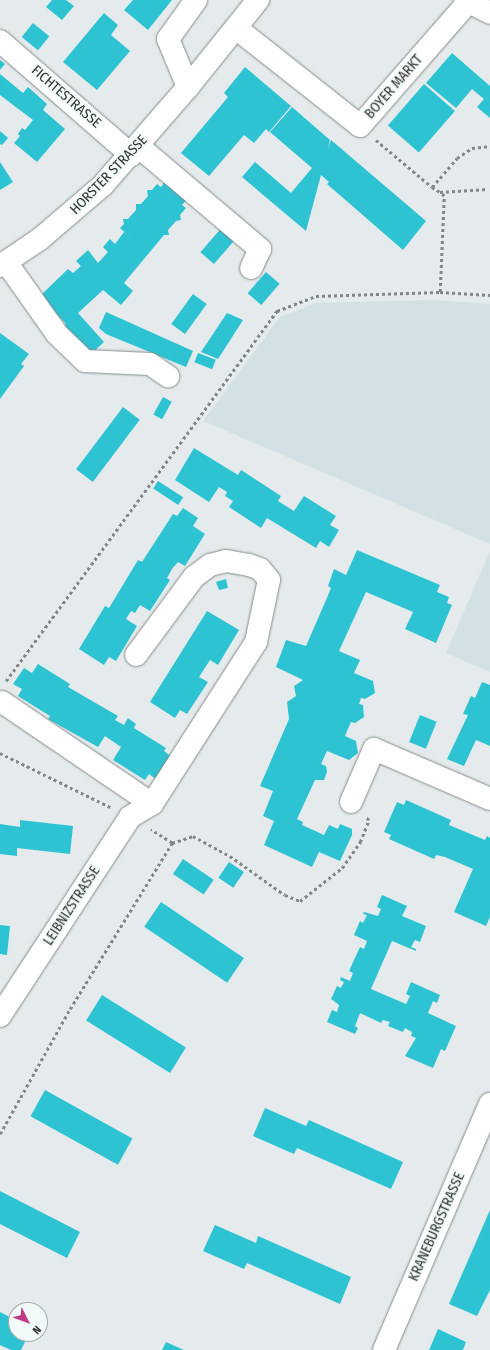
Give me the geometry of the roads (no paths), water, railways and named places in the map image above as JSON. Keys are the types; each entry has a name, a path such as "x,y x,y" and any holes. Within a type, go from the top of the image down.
{"street":[{"path":"188,87 168,39 196,0"},
{"name":"HORSTER STRASSE","path":"3,264 40,240 74,212 135,150 258,0"},
{"name":"BOYER MARKT","path":"236,28 360,126 466,1 490,13"},
{"name":"FICHTESTRASSE","path":"0,42 260,249 251,268"},
{"path":"3,264 56,334 86,361 150,364 168,376"},
{"name":"LEIBNIZSTRASSE","path":"0,1016 130,817 152,804 256,642 269,580 260,569 249,565 226,561 210,565 194,577 136,655"},
{"path":"3,693 152,804"},
{"path":"351,802 374,749 490,798"},
{"name":"KRANEBURGSTRASSE","path":"384,1350 490,1104"}]}
